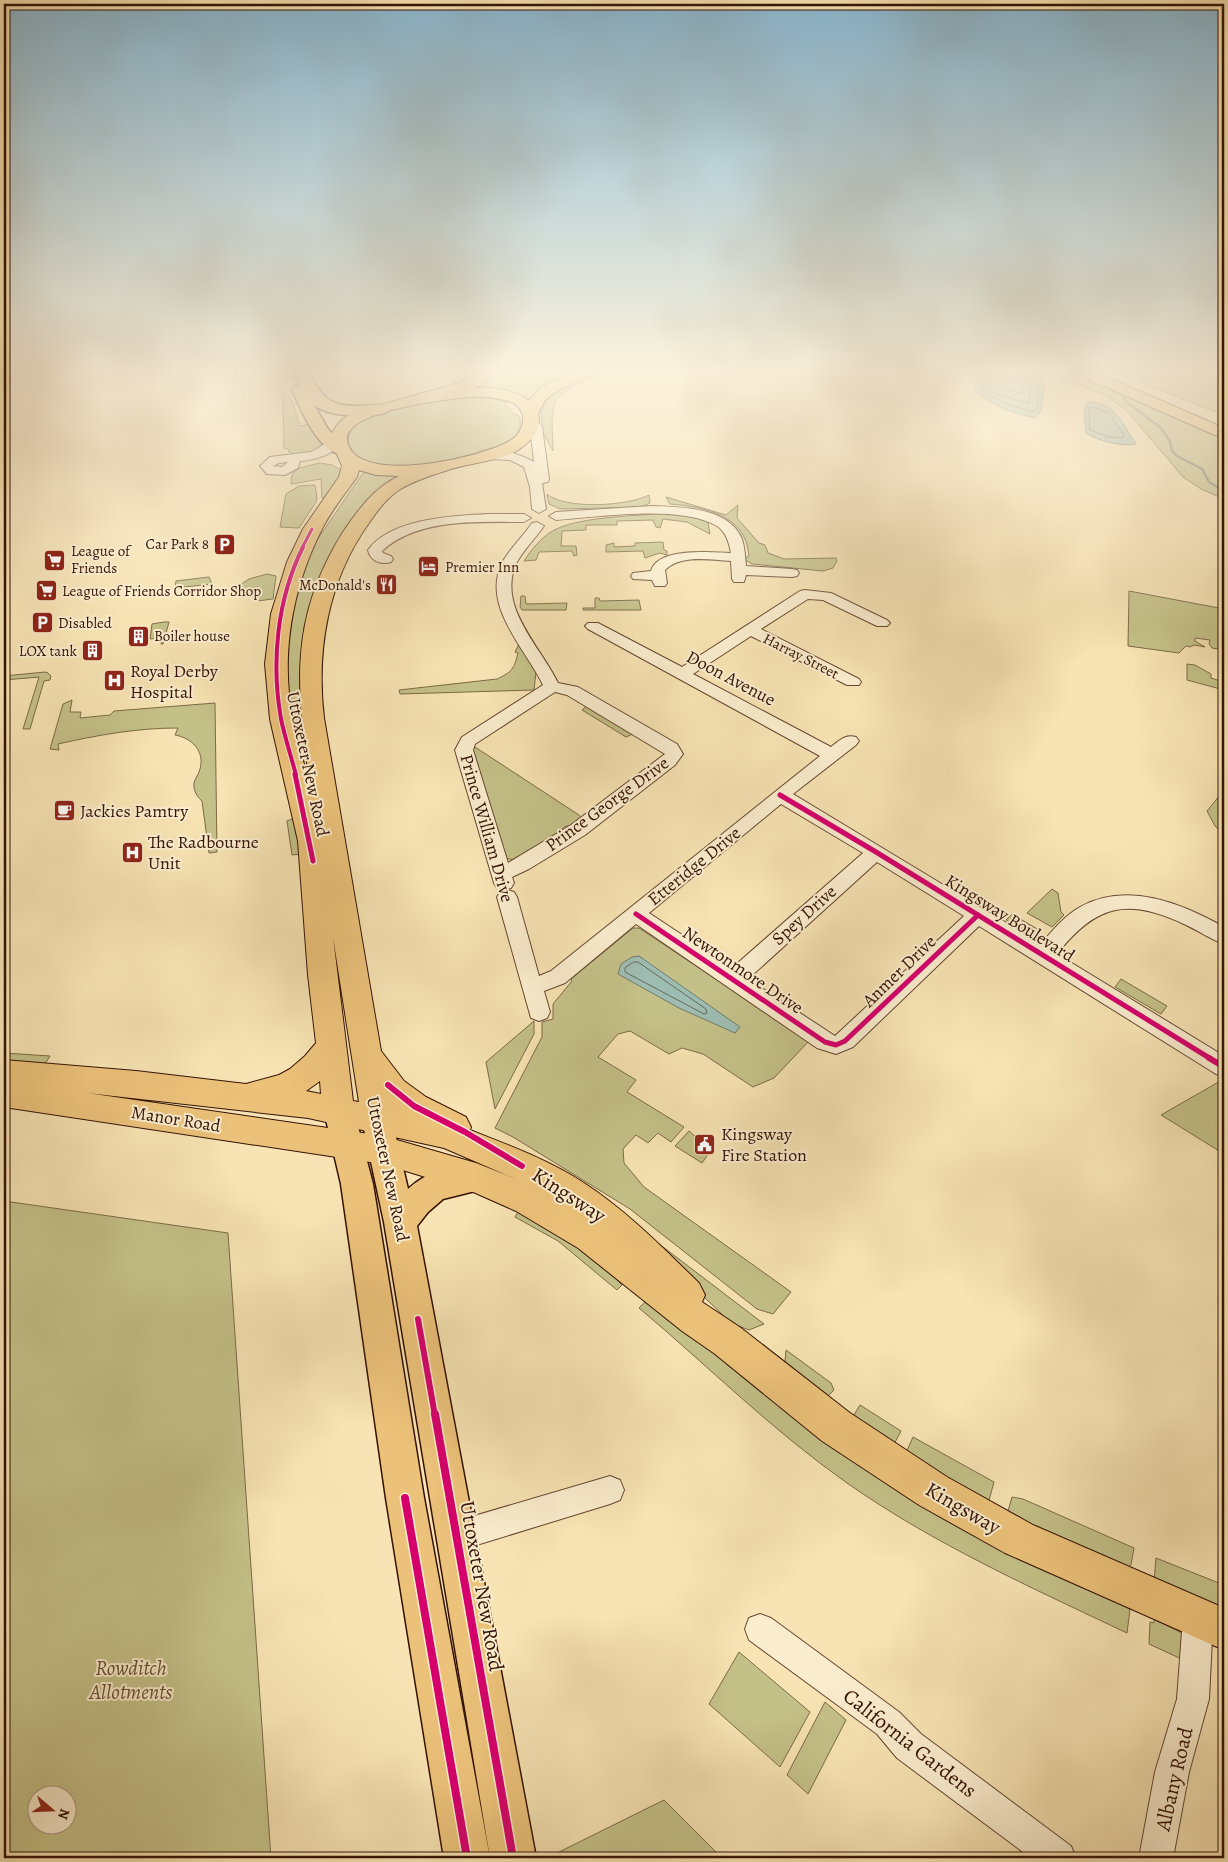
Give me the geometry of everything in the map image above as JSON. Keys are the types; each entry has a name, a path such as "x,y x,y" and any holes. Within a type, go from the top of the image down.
{"highway":[{"path":"343,456 374,468 392,471 437,468 490,454"},
{"name":"Uttoxeter New Road","path":"339,1112 322,975 311,841 306,814 281,718 276,653 281,614 302,547 348,477 343,456"},
{"name":"Uttoxeter New Road","path":"380,1135 334,866 313,720 310,684 312,642 317,616 327,585 340,554 363,518 381,496 391,488 403,481 437,468"},
{"path":"236,1096 279,1090 296,1082 310,1073 332,1044"},
{"path":"366,1053 394,1090 414,1106 465,1132 522,1166"},
{"name":"Manor Road","path":"4,1073 236,1096 308,1105 339,1112"},
{"name":"Manor Road","path":"4,1094 348,1145"},
{"name":"Kingsway","path":"339,1112 380,1135 528,1200 590,1237 695,1319 728,1341 836,1427 949,1500 1019,1539 1211,1624"},
{"name":"Kingsway","path":"348,1145 380,1135 447,1135 522,1166 572,1193 623,1232 706,1312 728,1341"}],"main road":[{"name":"Uttoxeter New Road","path":"339,1112 357,1184 405,1498 467,1858"},
{"name":"Uttoxeter New Road","path":"380,1135 400,1222 514,1858"},
{"path":"400,1222 419,1198 431,1189 450,1181 476,1178"}],"street":[{"path":"538,490 543,478 540,454"},
{"path":"487,455 513,456 530,465 538,490 539,509"},
{"path":"293,462 343,456"},
{"path":"524,518 527,513 539,509 548,510 556,516 664,510 691,512 717,522 730,531 734,537 738,569"},
{"path":"524,518 527,522 537,526 550,524 556,516"},
{"path":"386,559 376,556 375,550 378,546 394,536 417,527 469,520 524,518"},
{"path":"537,526 508,566 504,588 506,606 510,616 552,687"},
{"path":"638,576 659,579 660,566 672,559 738,569 792,573"},
{"path":"682,674 801,596 810,594 826,596 882,622"},
{"path":"510,616 528,614"},
{"name":"Doon Avenue","path":"593,626 832,755"},
{"path":"612,636 628,626"},
{"name":"Harray Street","path":"749,630 853,682"},
{"name":"Prince George Drive","path":"504,884 517,869 578,830 669,761 674,754 671,748 572,691 552,687"},
{"name":"Prince William Drive","path":"540,1012 520,918 504,884 464,746 468,740 552,687"},
{"name":"Etteridge Drive","path":"533,985 545,983 558,976 780,795 850,741"},
{"name":"Kingsway Boulevard","path":"780,795 876,852 1224,1067"},
{"name":"Spey Drive","path":"733,980 876,852"},
{"path":"1044,955 1059,937 1087,912 1117,903 1139,903 1166,908 1184,914 1224,936"},
{"name":"Newtonmore Drive","path":"636,914 825,1042 836,1045"},
{"name":"Anmer Drive","path":"836,1045 845,1041 978,915"},
{"path":"457,1536 610,1490"},
{"name":"Albany Road","path":"1156,1858 1172,1772 1193,1699 1195,1668 1211,1624"},
{"name":"California Gardens","path":"760,1629 888,1723 909,1746 1059,1858"}],"green space":[{"path":"356,454 473,454 428,464 388,467 371,464"},
{"path":"1163,454 1224,454 1224,499 1201,489 1183,477"},
{"path":"320,463 332,465 341,470 336,483 325,498 322,498 321,479 291,484 292,474 299,468"},
{"path":"365,470 406,475 384,487 313,605 315,804 305,775 291,721 283,659 300,570 319,537"},
{"path":"315,485 316,502 299,528 280,527 286,494 299,486"},
{"path":"547,494 568,502 597,505 627,502 649,495 650,503 642,507 560,509 549,504"},
{"path":"666,497 726,515 738,505 737,518 759,543 765,545 768,553 784,559 836,558 837,561 833,568 823,571 752,564 744,559 749,556 745,539 738,528 730,521 701,508 670,504"},
{"path":"670,513 708,522 710,534 687,522 663,519 660,528 656,527 653,520 617,521 617,525 586,525 586,530 562,531 561,546 576,546 577,555 574,556 572,551 539,552 536,560 524,561 543,538 562,527 591,520"},
{"path":"663,542 667,555 660,553 645,558 643,551 606,552 606,545 614,543 614,547 635,546 635,543"},
{"path":"267,574 276,576 273,599 257,601 258,587 231,591 249,579"},
{"path":"209,577 212,584 175,588 176,581"},
{"path":"1129,591 1224,609 1224,650 1212,648 1209,644 1210,640 1195,638 1195,641 1205,647 1186,646 1179,653 1128,646"},
{"path":"521,596 525,596 526,604 567,603 566,610 522,610 520,607"},
{"path":"595,598 599,598 600,601 639,600 641,610 583,610 583,608 595,608"},
{"path":"169,622 163,644 161,644 162,638 150,639 152,624"},
{"path":"519,644 536,672 534,690 400,694 399,690 497,679 509,672 514,666 518,653 515,652"},
{"path":"1187,664 1195,665 1211,674 1211,678 1224,682 1224,690 1187,680"},
{"path":"45,672 51,676 50,680 44,681 30,729 23,729 39,677 4,680 4,676"},
{"path":"72,700 70,712 81,712 80,718 110,715 114,711 215,703 217,852 209,853 202,801 194,788 201,762 196,746 187,739 175,735 178,728 148,729 103,735 58,744 59,750 50,749 63,704"},
{"path":"588,705 635,733 626,737 582,710"},
{"path":"475,747 579,815 582,819 573,826 566,826 519,861 505,858 472,751"},
{"path":"1224,790 1224,835 1215,826 1207,811"},
{"path":"294,818 301,854 292,855 287,821"},
{"path":"1052,889 1058,893 1061,912 1064,915 1052,927 1027,913"},
{"path":"1012,914 1039,930 1033,936 1006,920"},
{"path":"633,928 639,928 809,1041 774,1078 753,1087 703,1054 682,1048 669,1054 630,1031 618,1034 598,1057 636,1080 627,1092 684,1127 671,1142 658,1133 648,1143 636,1135 623,1149 624,1163 644,1187 791,1292 773,1314 757,1309 630,1209 513,1137 495,1128 542,1037 542,1022 553,1019 553,1004 572,981 571,979"},
{"path":"1121,979 1167,1006 1161,1014 1115,987"},
{"path":"534,1021 534,1034 495,1109 486,1062"},
{"path":"4,1053 50,1056 41,1070 4,1067"},
{"path":"1222,1080 1224,1082 1224,1154 1161,1115"},
{"path":"689,1131 707,1147 707,1156 702,1163 675,1146"},
{"name":"Rowditch Allotments","path":"4,1201 228,1233 271,1858 4,1858"},
{"path":"612,1208 764,1324 749,1330 731,1323"},
{"path":"518,1212 582,1244 622,1285 617,1290 558,1241 515,1217"},
{"path":"645,1302 675,1318 993,1546 1130,1609 1127,1633 984,1564 914,1526 847,1483 793,1442 639,1308"},
{"path":"786,1350 831,1383 834,1390 826,1398 789,1368 785,1361"},
{"path":"860,1405 901,1431 892,1448 852,1418"},
{"path":"913,1437 994,1482 988,1504 906,1453"},
{"path":"1012,1497 1023,1499 1134,1548 1131,1565 1126,1568 1019,1522 1008,1511"},
{"path":"1156,1558 1224,1585 1224,1609 1154,1582"},
{"path":"1154,1619 1182,1633 1190,1663 1149,1644 1150,1622 1154,1623"},
{"path":"739,1652 810,1712 780,1767 709,1704"},
{"path":"825,1702 846,1720 808,1794 787,1775"},
{"path":"664,1800 722,1858 560,1858 559,1852"}],"water":[{"path":"639,956 740,1027 735,1033 679,1008 618,974 621,964 632,957"}],"waterway":[{"path":"1175,454 1202,469 1209,482 1224,491"}],"cycle path":[{"path":"312,529 301,551 285,597 280,620 277,668 281,717 304,812 313,861"},
{"path":"780,795 876,852 1224,1067"},
{"path":"636,914 825,1042 836,1045 845,1041 978,915"},
{"path":"388,1085 414,1106 465,1132 522,1166"},
{"path":"418,1319 513,1858"},
{"path":"405,1498 467,1858"}],"place":[{"name":"Car Park 8","path":"225,544"},
{"name":"League of Friends","path":"55,560"},
{"name":"Premier Inn","path":"429,567"},
{"name":"McDonald's","path":"387,585"},
{"name":"League of Friends Corridor Shop","path":"46,591"},
{"name":"Disabled","path":"42,623"},
{"name":"Boiler house","path":"138,636"},
{"name":"LOX tank","path":"93,651"},
{"name":"Royal Derby Hospital","path":"114,681"},
{"name":"Jackies Pamtry","path":"64,811"},
{"name":"The Radbourne Unit","path":"132,852"},
{"name":"Kingsway Fire Station","path":"705,1144"}]}
